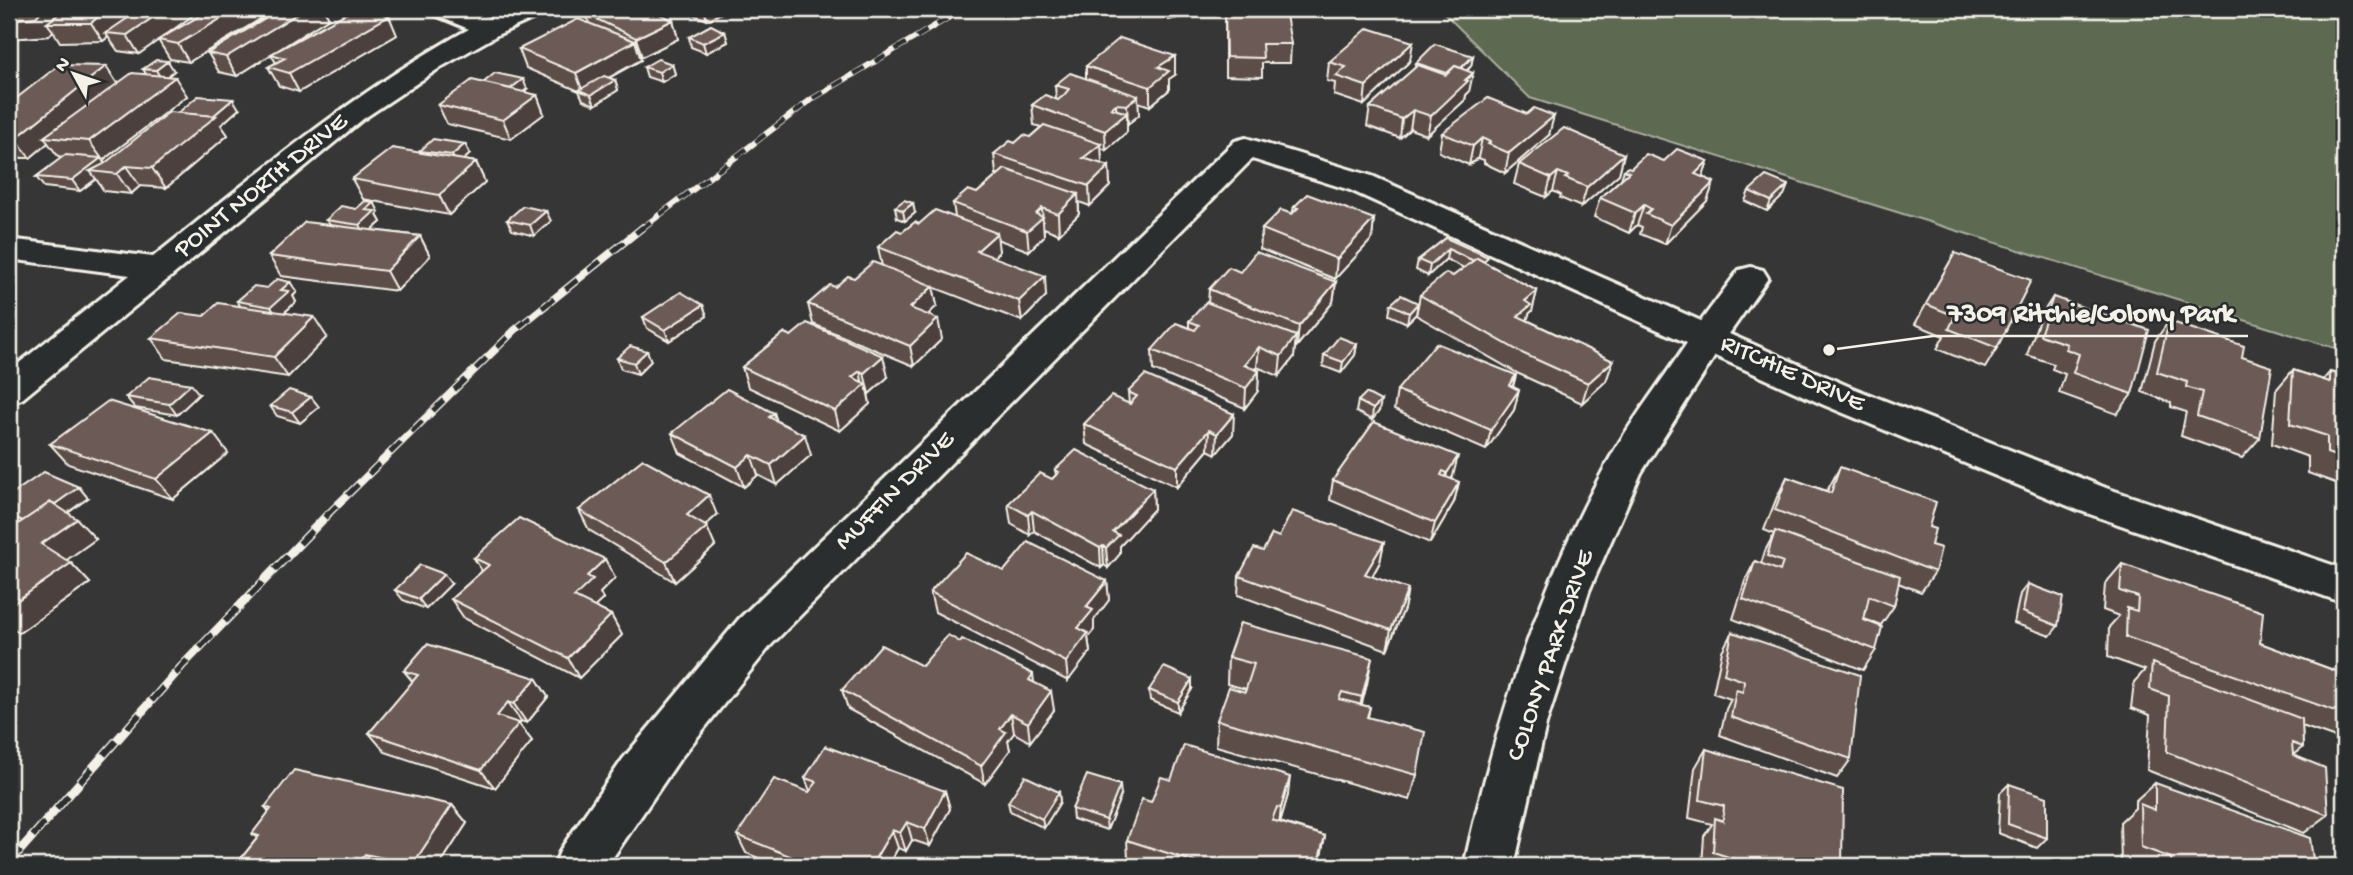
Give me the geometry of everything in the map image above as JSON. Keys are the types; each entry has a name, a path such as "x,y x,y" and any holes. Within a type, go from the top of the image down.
{"street":[{"path":"444,9 490,28"},
{"name":"POINT NORTH DRIVE","path":"9,390 353,113 431,61 490,28 532,9"},
{"name":"RITCHIE DRIVE","path":"1246,147 1372,188 1837,397 2092,499 2344,586"},
{"name":"MUFFIN DRIVE","path":"579,866 617,803 685,712 755,632 1246,147"},
{"path":"9,248 160,268"},
{"name":"COLONY PARK DRIVE","path":"1489,866 1523,724 1568,591 1623,470 1708,338 1751,278"}],"green space":[{"path":"1440,9 2344,9 2344,351 1530,98"}],"building":[{"path":"9,9 43,9 36,17 9,20"},
{"path":"65,9 107,9 91,23 47,23"},
{"path":"141,9 165,9 127,35 106,33"},
{"path":"212,9 237,9 178,44 158,40"},
{"path":"282,9 305,9 226,57 208,53"},
{"path":"354,9 389,16 289,73 268,67 285,58 271,54"},
{"path":"597,9 648,9 673,20 636,38 586,14"},
{"path":"1225,9 1285,9 1291,44 1262,44 1263,58 1226,57"},
{"path":"578,19 635,41 576,73 519,49"},
{"path":"711,25 725,32 703,43 689,37"},
{"path":"1368,28 1413,42 1366,86 1336,76 1346,67 1329,62"},
{"path":"1120,38 1175,56 1158,67 1169,71 1150,87 1086,66"},
{"path":"1435,44 1473,56 1461,68 1455,66 1447,73 1416,63"},
{"path":"658,59 672,64 659,72 644,67"},
{"path":"156,60 168,61 156,70 143,69"},
{"path":"59,65 106,66 15,139 9,139 9,104"},
{"path":"1418,65 1446,75 1455,66 1473,73 1431,116 1413,110 1402,119 1370,107"},
{"path":"132,73 175,77 89,141 44,137"},
{"path":"495,73 523,79 510,89 483,83"},
{"path":"1070,73 1138,96 1127,105 1116,104 1111,108 1127,113 1105,131 1032,105 1045,95 1058,100 1064,95 1069,89 1055,85"},
{"path":"604,76 615,80 591,95 579,90"},
{"path":"472,80 537,95 503,120 438,105"},
{"path":"198,96 233,99 213,116 178,113"},
{"path":"1488,98 1527,114 1534,108 1554,116 1509,153 1488,144 1490,142 1482,138 1473,146 1442,133"},
{"path":"169,112 216,116 152,168 126,166 117,174 90,171 104,164"},
{"path":"1044,125 1101,144 1083,158 1109,166 1089,186 994,154 1010,141 1015,143 1024,135 1030,137"},
{"path":"1564,128 1624,154 1587,187 1565,178 1568,176 1558,172 1551,178 1519,164"},
{"path":"433,139 465,144 452,155 420,151"},
{"path":"392,148 476,162 439,195 352,179"},
{"path":"1677,149 1708,161 1695,174 1714,182 1671,225 1646,214 1651,209 1644,205 1635,213 1600,198 1629,172 1624,170 1631,168 1646,154 1664,161"},
{"path":"65,155 101,158 72,180 36,177"},
{"path":"1005,169 1078,194 1058,214 1042,208 1036,214 1043,217 1027,231 953,203 968,190 977,193"},
{"path":"1766,176 1788,185 1771,201 1749,191"},
{"path":"1307,194 1374,219 1337,259 1262,229 1281,210 1292,214 1298,208 1294,207"},
{"path":"904,200 913,203 903,211 895,207"},
{"path":"365,201 374,202 365,210 375,211 360,225 326,220 341,206 356,209"},
{"path":"523,206 546,211 530,225 507,220"},
{"path":"935,210 997,233 977,251 1045,276 1019,301 878,247 897,230 902,232 915,222 919,224"},
{"path":"305,222 420,236 386,271 269,256"},
{"path":"1446,238 1488,257 1483,262 1477,258 1474,261 1448,249 1430,265 1418,260"},
{"path":"1256,252 1336,282 1299,326 1209,289 1229,267 1240,272"},
{"path":"1955,253 2031,280 1997,348 1949,329 1955,316 1926,304"},
{"path":"1477,258 1537,291 1525,301 1531,305 1518,316 1613,361 1588,383 1524,354 1420,295 1446,273 1453,276"},
{"path":"873,262 933,286 910,308 938,319 910,346 808,304 830,285 835,287 848,276 854,278"},
{"path":"277,279 290,282 281,290 289,291 271,307 237,301 254,286 267,288"},
{"path":"681,292 703,305 665,330 643,317"},
{"path":"1401,295 1418,303 1409,313 1391,304"},
{"path":"2053,297 2149,330 2132,394 2073,373 2079,354 2066,349 2067,344 2040,335"},
{"path":"1206,302 1296,336 1281,356 1259,347 1244,365 1259,371 1246,388 1152,350 1176,323 1195,330 1199,325 1189,321"},
{"path":"218,303 314,317 274,357 151,338 181,313 204,316"},
{"path":"2169,321 2244,346 2242,357 2272,367 2260,438 2197,416 2202,392 2186,387 2187,382 2157,372"},
{"path":"807,323 883,356 864,373 860,371 852,377 866,384 835,411 742,367 784,333 791,336"},
{"path":"1339,337 1357,344 1343,362 1324,355"},
{"path":"1436,343 1516,375 1509,385 1519,390 1491,430 1397,390"},
{"path":"630,346 647,351 634,363 617,358"},
{"path":"2293,370 2330,382 2330,372 2344,376 2344,459 2327,453 2327,436 2290,424"},
{"path":"1145,375 1234,414 1217,434 1209,430 1177,467 1084,424 1111,396 1130,404 1137,396 1128,392"},
{"path":"149,377 191,384 169,404 126,397"},
{"path":"727,389 774,413 769,417 805,435 771,465 751,455 737,467 672,433"},
{"path":"289,390 311,397 292,412 270,406"},
{"path":"1366,393 1381,401 1373,409 1358,401"},
{"path":"108,401 213,433 156,479 50,444"},
{"path":"1374,422 1458,456 1447,473 1443,471 1441,475 1459,482 1435,523 1333,480"},
{"path":"1076,450 1153,489 1113,532 1119,535 1106,548 1100,548 1032,511 1028,515 1008,504 1040,473 1052,479 1059,472 1055,470"},
{"path":"643,459 709,495 687,515 707,527 666,562 579,510"},
{"path":"1840,467 1936,502 1929,527 1935,529 1931,545 1941,548 1935,572 1775,510 1787,477 1831,493"},
{"path":"44,472 79,487 23,521 9,515 9,496"},
{"path":"51,502 77,519 41,544 71,563 9,606 9,521 15,526"},
{"path":"1292,511 1384,542 1365,574 1408,589 1391,630 1239,576 1254,548 1263,551 1272,534 1279,537"},
{"path":"519,518 605,559 587,576 593,579 574,597 611,615 568,658 451,599 489,565 474,558"},
{"path":"1775,531 1900,576 1894,606 1869,596 1864,620 1882,627 1876,650 1743,599 1755,561 1780,571 1783,562 1767,556"},
{"path":"1028,542 1107,581 1086,607 1093,610 1078,628 1088,633 1066,662 930,592 966,553 1004,571"},
{"path":"2122,564 2263,612 2260,643 2344,674 2344,714 2126,637 2127,608 2137,611 2138,597 2120,591"},
{"path":"420,565 444,574 419,599 395,590"},
{"path":"2028,584 2063,597 2058,626 2023,612"},
{"path":"1240,623 1372,658 1362,697 1342,692 1339,699 1370,707 1367,717 1425,732 1417,775 1217,720 1229,687 1245,692 1254,664 1228,657"},
{"path":"1732,632 1860,675 1851,759 1731,717 1736,690 1743,692 1744,681 1724,674"},
{"path":"948,635 960,642 962,639 1033,674 1029,680 1051,691 1028,723 1011,714 1000,729 1006,732 981,766 842,690 881,645 922,666"},
{"path":"427,644 536,678 514,704 508,702 497,716 519,723 481,770 369,733 418,675 404,671"},
{"path":"2152,663 2302,719 2303,747 2292,743 2293,755 2325,768 2328,815 2167,752 2169,696 2150,689"},
{"path":"1164,667 1192,679 1178,702 1149,690"},
{"path":"1184,745 1290,777 1281,808 1277,807 1272,820 1325,836 1317,866 1208,866 1127,840 1142,799 1151,802 1161,777 1171,780"},
{"path":"825,746 945,791 925,829 907,822 900,833 892,830 871,866 815,866 737,835 774,779 809,792 817,782 805,778"},
{"path":"1706,749 1843,790 1842,866 1757,866 1713,852 1715,818 1723,821 1724,806 1700,800"},
{"path":"294,770 452,805 413,864 365,854 356,866 235,866 259,836 252,834 271,809 265,807"},
{"path":"1087,775 1120,785 1106,820 1072,809"},
{"path":"1025,776 1059,792 1042,819 1008,802"},
{"path":"2155,783 2310,838 2314,866 2172,866 2171,858 2141,847 2140,804 2155,810"},
{"path":"2009,784 2047,797 2047,838 2008,824"}],"railway":[{"path":"641,229 812,99 963,9"},
{"path":"327,515 515,330 643,227"},
{"path":"9,863 182,666 327,515"}],"place":[{"name":"7309 Ritchie/Colony Park","path":"1829,350"}]}
